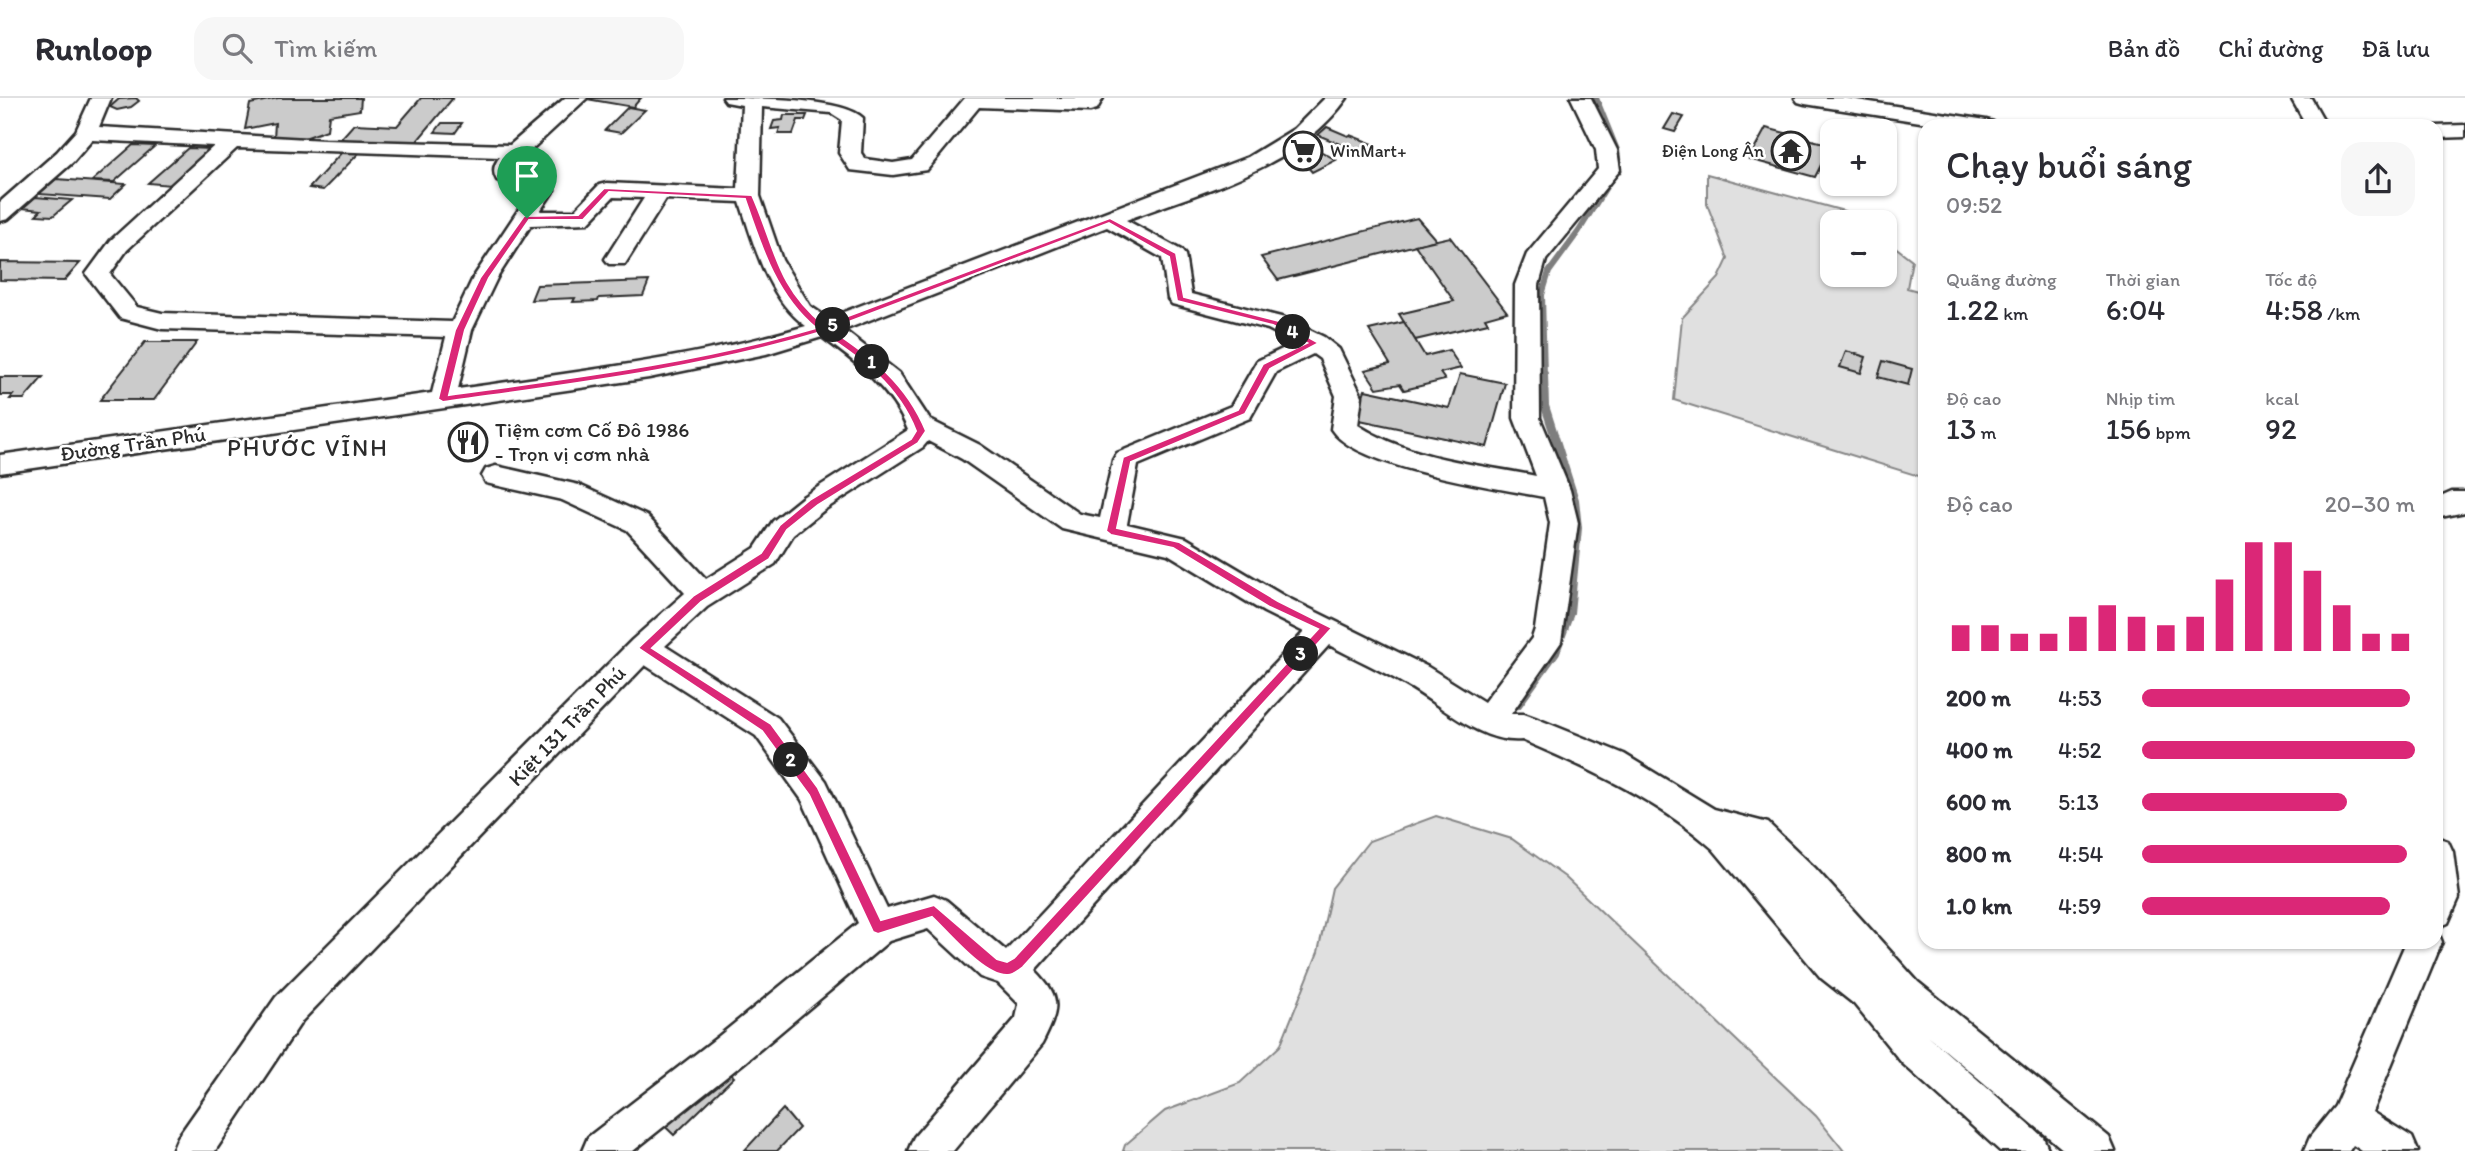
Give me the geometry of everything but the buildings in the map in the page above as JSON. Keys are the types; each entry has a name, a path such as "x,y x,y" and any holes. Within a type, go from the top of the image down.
{"street":[{"path":"0,214 65,157 86,133 101,98"},
{"path":"443,399 460,330 485,278 527,218 542,190 537,184 505,176 506,163 515,151 577,98"},
{"path":"1093,98 1090,105 973,101 919,165 892,169 858,165 850,153 853,118 836,107 743,99 749,196 770,260 801,311 867,358 890,379 920,426 971,452 1072,522 1175,544 1274,604 1326,628 1495,720 1514,728 1524,727 1613,764 1706,822 1725,839 1834,966 1867,992 1915,1050 2029,1151"},
{"name":"Đường Trần Phú","path":"0,464 649,370 766,346 823,329 1256,162 1301,133 1337,98"},
{"path":"1495,720 1541,651 1550,629 1564,523 1556,490 1527,418 1527,285 1535,259 1609,170 1610,163 1601,136 1581,98"},
{"path":"1805,98 1941,119"},
{"path":"2301,98 2313,119"},
{"path":"2443,132 2465,131"},
{"path":"86,133 231,142 515,151"},
{"path":"231,142 119,245 98,274 130,313 162,321 460,330"},
{"path":"527,218 580,218 607,190 749,196"},
{"path":"617,259 659,192"},
{"path":"1110,220 1173,255 1180,299 1276,323 1315,343 1330,355 1349,396 1344,429 1360,442 1399,456 1556,490"},
{"path":"1111,531 1126,460 1241,412 1266,366 1315,343"},
{"name":"Kiệt 131 Trần Phú","path":"192,1151 289,1009 643,648 704,595 765,556 783,528 814,503 914,441 920,426"},
{"path":"496,476 569,492 637,523 704,595"},
{"path":"1008,968 1018,963 1326,628"},
{"path":"643,648 767,727 814,791 878,928"},
{"path":"1706,822 1756,833 1803,879 1905,994 2095,1151"},
{"path":"2443,884 2448,906"},
{"path":"601,1151 732,1049 878,928 934,911 993,965 1008,968 1038,998 1037,1016 1029,1031 928,1151"},
{"path":"2324,1151 2349,1120 2421,949"},
{"path":"2349,1120 2398,1151"}],"shaded area":[{"path":"1707,174 1840,210 1820,210 1820,287 1897,287 1897,248 1912,260 1907,288 1918,291 1918,476 1674,400 1682,318 1719,278 1728,259 1707,204"},
{"path":"1436,816 1512,839 1565,877 1816,1116 1844,1151 1123,1151 1125,1145 1165,1111 1240,1083 1280,1046 1318,952 1332,888 1369,841"}],"waterway":[{"path":"1544,376 1542,295 1549,272 1579,231 1619,166 1617,150 1596,98"},
{"path":"1518,705 1556,652 1570,613 1578,528 1575,500 1545,406 1544,374"}],"place":[{"name":"WinMart+","path":"1303,151"},
{"name":"Điện Long Ân","path":"1791,151"},
{"name":"Tiệm cơm Cố Đô 1986 - Trọn vị cơm nhà","path":"468,442"}],"district":[{"name":"PHƯỚC VĨNH","path":"308,448"}],"route":[{"path":"527,218 485,278 460,330 443,399 649,370 766,346 823,329 1110,220 1173,255 1180,299 1276,323 1315,343 1266,366 1241,412 1126,460 1111,531 1175,544 1274,604 1326,628 1018,963 1008,968 993,965 934,911 878,928 814,791 767,727 643,648 697,599 765,556 783,528 814,503 914,441 921,431 914,413 881,370 823,329 801,311 770,260 749,196 607,190 580,218 527,218"}]}
